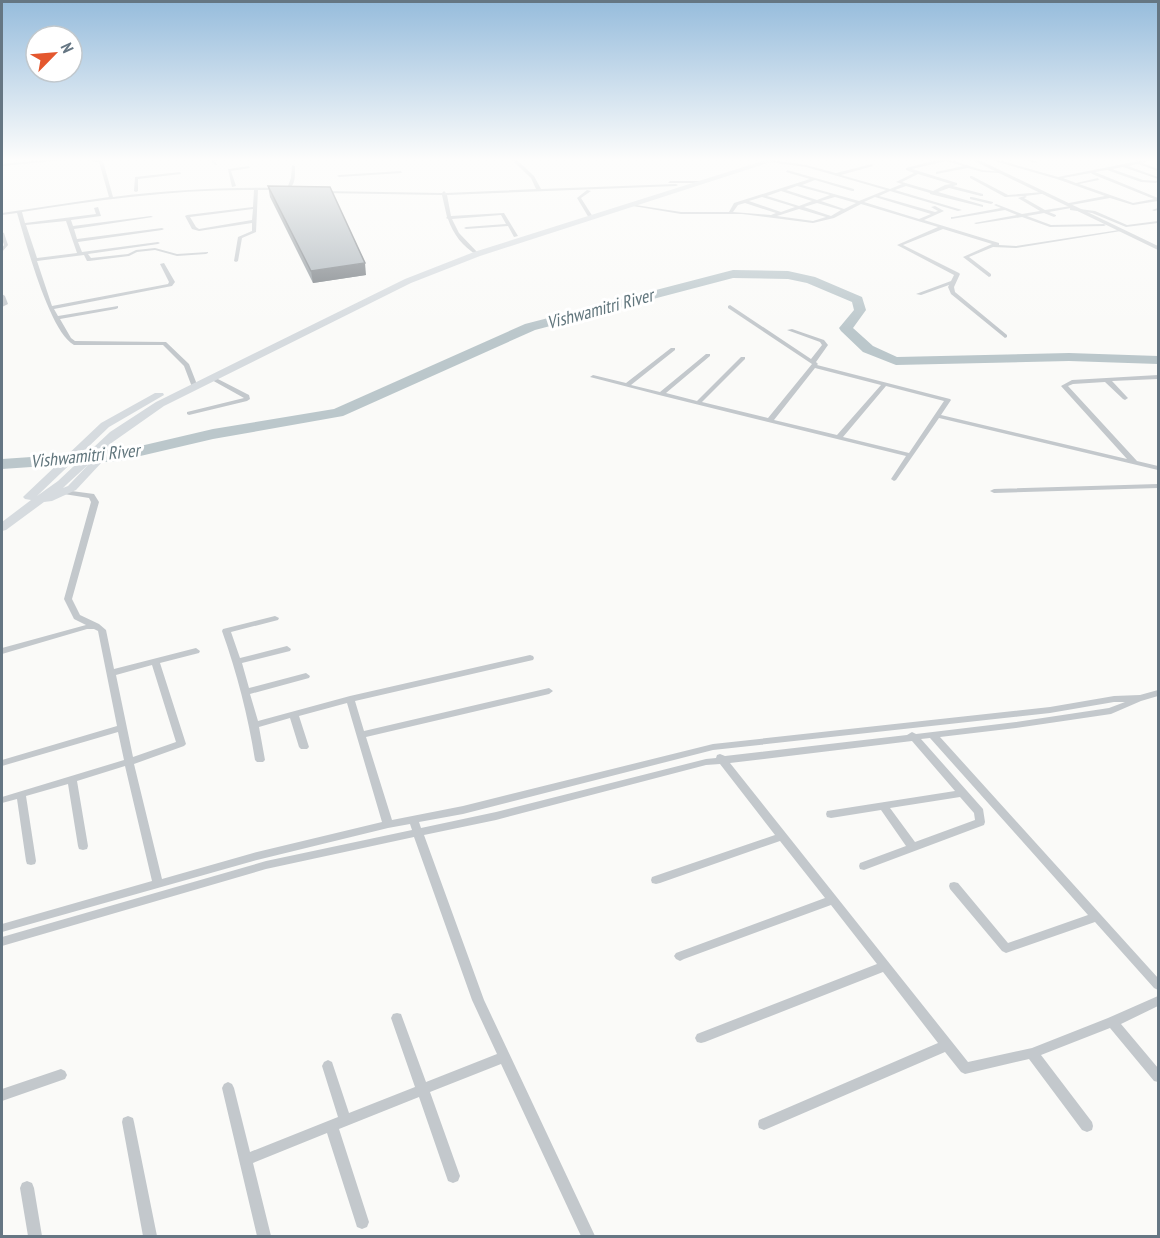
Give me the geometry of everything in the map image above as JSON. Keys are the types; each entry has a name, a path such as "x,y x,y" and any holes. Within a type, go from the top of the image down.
{"main road":[{"path":"2,527 33,504 68,487 118,435 193,382 212,378 408,281 475,252 516,236 586,216"},
{"path":"2,516 41,487 98,431 122,415 193,382 383,286 441,260 475,252 587,216"}],"street":[{"path":"21,216 51,308 69,339 74,343 164,343 187,365 193,382"},
{"path":"24,224 93,216"},
{"path":"189,216 187,216 194,228 200,230 254,221"},
{"path":"236,261 240,237 253,234 254,216"},
{"path":"475,252 456,233 448,218 477,216"},
{"path":"501,216 516,236"},
{"path":"758,216 813,222 832,217"},
{"path":"770,217 774,216"},
{"path":"828,216 832,217"},
{"path":"903,216 997,244 965,257 989,275"},
{"path":"920,221 932,216"},
{"path":"952,218 964,216"},
{"path":"976,223 1011,216"},
{"path":"1024,216 1050,226 1104,225"},
{"path":"1087,216 1158,248"},
{"path":"1102,216 1126,226 1158,222"},
{"path":"72,228 151,217"},
{"path":"69,219 76,241 82,253 89,260 155,249 165,254 177,255 206,253"},
{"path":"465,228 509,225"},
{"path":"942,228 899,244 955,272 957,276 951,290 953,293 1005,336"},
{"path":"76,241 162,229"},
{"path":"993,246 1016,247 1119,231"},
{"path":"2,234 3,245"},
{"path":"35,260 158,243"},
{"path":"51,308 170,285 172,282 162,264"},
{"path":"919,294 953,282"},
{"path":"2,296 5,304 2,305"},
{"path":"58,318 116,307"},
{"path":"730,307 814,363 948,400 894,479"},
{"path":"770,420 825,345 822,340 790,330"},
{"path":"627,385 673,349"},
{"path":"661,394 708,355"},
{"path":"698,403 743,358"},
{"path":"593,377 910,455"},
{"path":"1134,462 1064,386 1072,382 1158,377"},
{"path":"189,414 247,399 247,396 212,378"},
{"path":"1148,378 1158,387"},
{"path":"1107,380 1125,398"},
{"path":"838,437 885,384"},
{"path":"937,416 1158,468"},
{"path":"994,491 1158,486"},
{"path":"68,487 91,496 95,502 68,599 77,617 102,630 129,762 158,883"},
{"path":"260,760 254,726 237,662 225,631 275,618"},
{"path":"2,651 96,626"},
{"path":"237,662 287,649"},
{"path":"111,673 196,651"},
{"path":"254,726 350,699 530,658"},
{"path":"2,800 181,744 155,662"},
{"path":"245,692 306,676"},
{"path":"361,735 549,691"},
{"path":"2,942 463,810 713,747 1140,698 1158,693"},
{"path":"2,928 158,883 388,824 415,825 496,816 722,759 933,736 1111,711 1123,708 1140,698"},
{"path":"350,699 388,824"},
{"path":"294,715 304,747"},
{"path":"864,866 980,822 979,812 906,726"},
{"path":"2,763 122,729"},
{"path":"933,736 1158,985"},
{"path":"713,747 964,1068 1032,1053 1112,1023 1158,1001"},
{"path":"72,779 83,846"},
{"path":"831,814 962,793"},
{"path":"21,794 31,861"},
{"path":"884,807 912,846"},
{"path":"415,825 478,1000 588,1236"},
{"path":"656,880 783,836"},
{"path":"954,886 1006,948 1097,917"},
{"path":"680,956 833,900"},
{"path":"701,1038 885,966"},
{"path":"398,1018 453,1176"},
{"path":"1112,1023 1158,1077"},
{"path":"764,1124 947,1046"},
{"path":"1032,1053 1087,1126"},
{"path":"245,1160 504,1057"},
{"path":"328,1066 345,1120"},
{"path":"2,1095 61,1075"},
{"path":"228,1088 264,1236"},
{"path":"128,1122 150,1236"},
{"path":"332,1125 362,1222"},
{"path":"27,1188 35,1236"}],"building":[{"path":"283,216 343,216 365,263 311,271"}],"waterway":[{"name":"Vishwamitri River","path":"2,464 119,456 213,434 338,413 401,387 435,369 530,327 733,274 788,275 811,280 858,300 860,310 846,328 868,349 896,361 1069,357 1158,360"}]}
